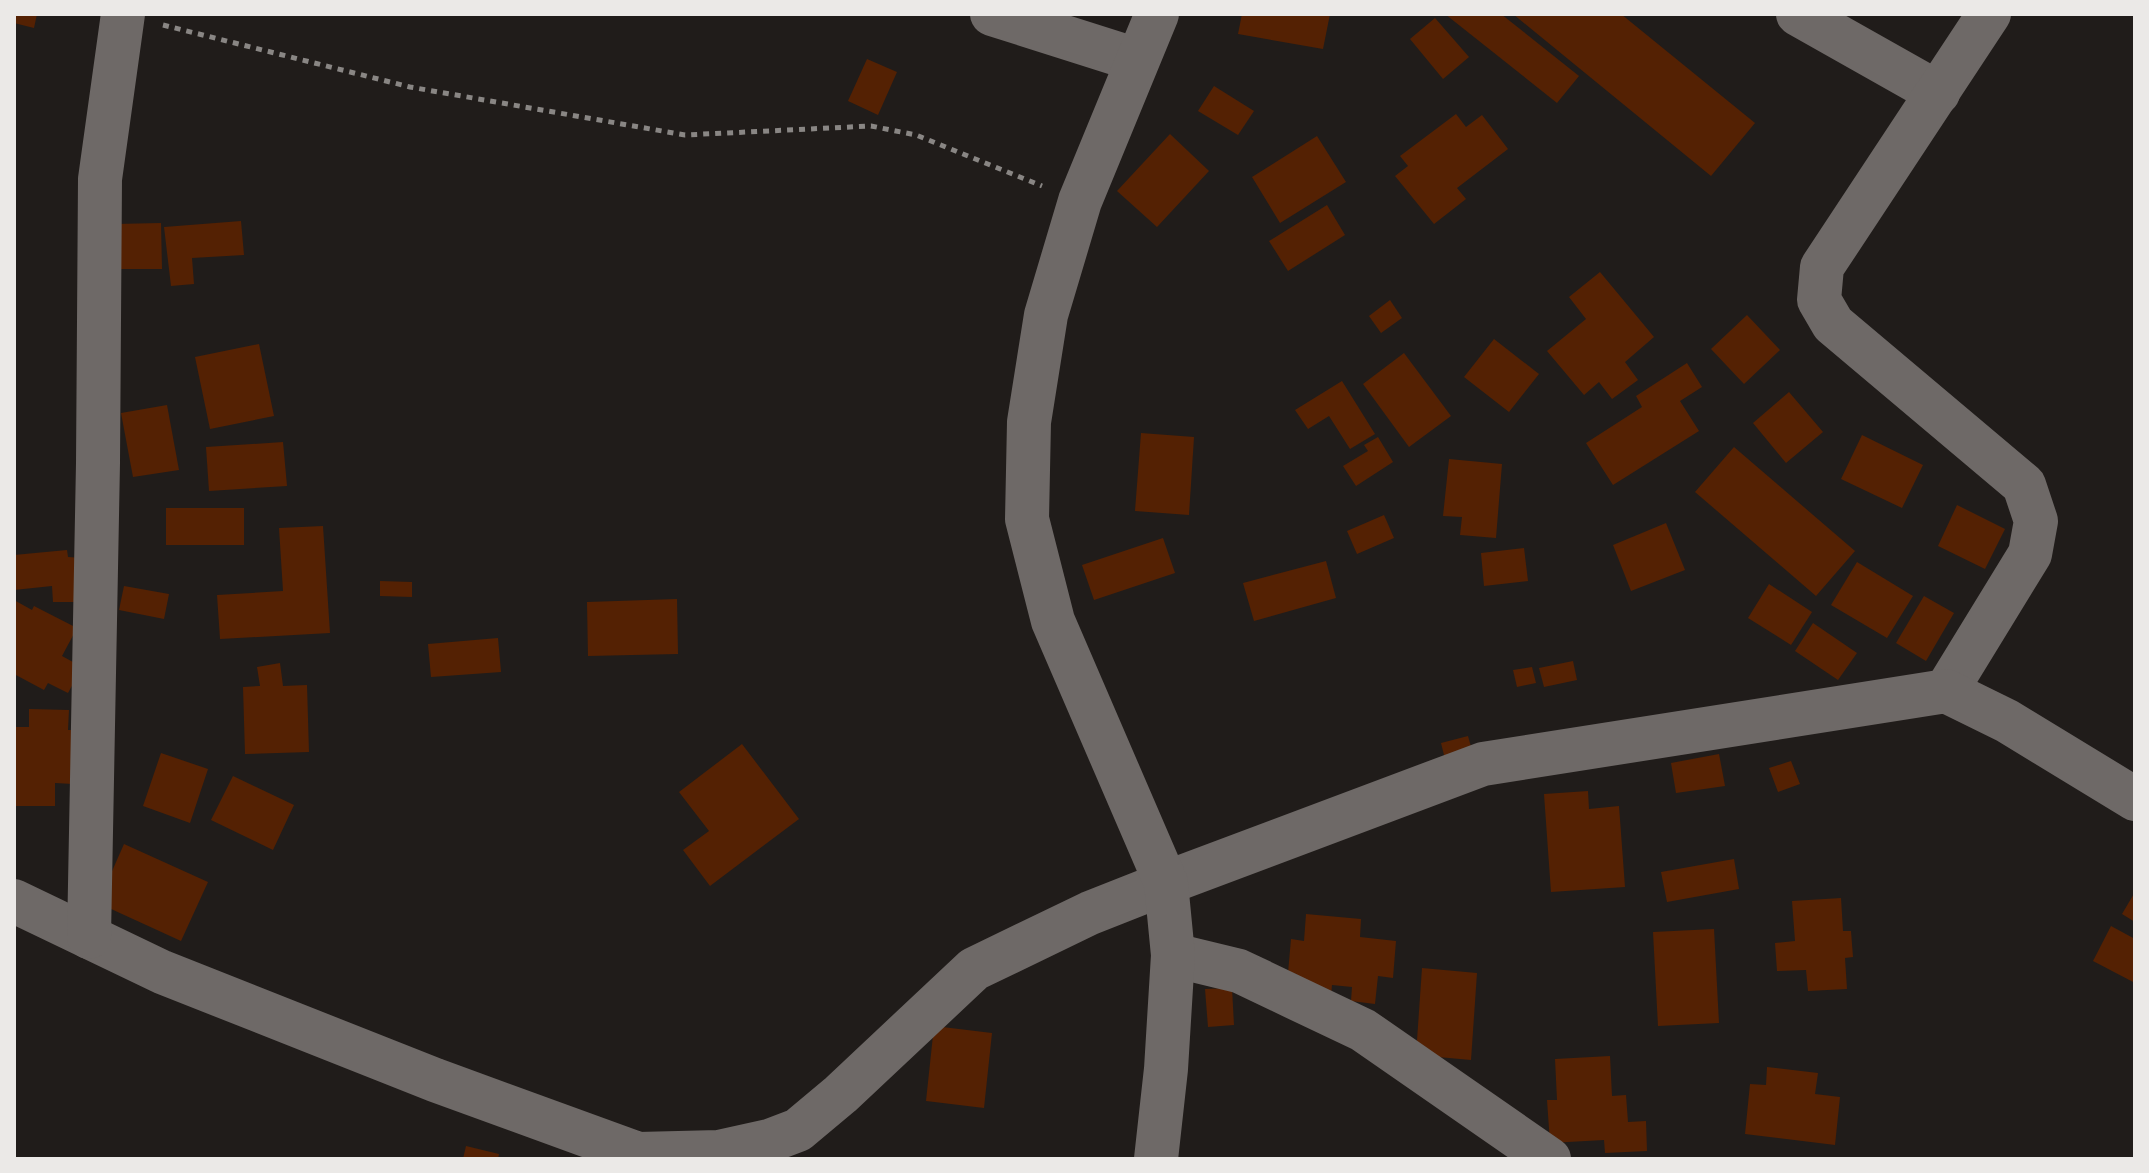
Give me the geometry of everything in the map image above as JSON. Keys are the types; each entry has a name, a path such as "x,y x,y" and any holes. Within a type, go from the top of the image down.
{"street":[{"path":"89,937 100,179 123,14"},
{"path":"992,14 1137,60"},
{"path":"1156,1159 1166,1069 1173,955 1166,883 1053,621 1027,519 1029,422 1046,315 1080,201 1157,14"},
{"path":"1798,14 1938,93"},
{"path":"1946,691 2030,554 2036,521 2024,485 1833,324 1819,300 1822,267 1989,14"},
{"path":"14,901 176,978 637,1157 719,1152 769,1141 798,1130 841,1094 974,969 1090,913 1483,764 1946,691 2007,721 2135,799"},
{"path":"1173,955 1239,971 1363,1030 1549,1159"}],"path":[{"path":"123,14 410,87 685,135 871,126 916,135 1080,201"}],"building":[{"path":"14,14 37,14 34,28 14,23"},
{"path":"1242,14 1330,14 1323,49 1238,34"},
{"path":"1445,14 1501,14 1579,76 1557,103"},
{"path":"1513,14 1621,14 1755,123 1711,176"},
{"path":"1435,18 1469,57 1443,79 1410,39"},
{"path":"867,59 897,72 878,115 848,101"},
{"path":"1214,86 1254,111 1238,135 1198,111"},
{"path":"1456,114 1466,127 1482,115 1508,149 1457,188 1466,199 1434,224 1395,176 1408,166 1400,156"},
{"path":"1170,134 1209,171 1157,227 1117,191"},
{"path":"1317,136 1346,182 1280,223 1252,177"},
{"path":"1327,205 1345,235 1288,271 1269,241"},
{"path":"241,221 244,255 192,258 194,284 171,286 164,227"},
{"path":"161,223 162,269 116,269 115,224"},
{"path":"1600,272 1654,337 1625,362 1638,380 1612,399 1599,382 1584,395 1547,351 1586,319 1569,297"},
{"path":"1390,300 1402,318 1381,333 1369,316"},
{"path":"1747,315 1780,350 1744,384 1711,349"},
{"path":"1494,339 1539,374 1509,412 1464,377"},
{"path":"259,344 274,416 210,429 195,357"},
{"path":"1404,353 1451,416 1409,447 1363,384"},
{"path":"1687,363 1702,387 1680,401 1699,431 1613,485 1586,443 1642,407 1636,396"},
{"path":"1342,381 1375,434 1350,449 1329,416 1308,429 1295,410"},
{"path":"1789,392 1823,432 1786,463 1753,423"},
{"path":"167,405 179,470 133,477 121,413"},
{"path":"1141,433 1194,437 1189,515 1135,511"},
{"path":"1862,435 1923,465 1902,508 1841,479"},
{"path":"1378,437 1393,462 1356,486 1343,466 1368,451 1364,445"},
{"path":"283,442 287,486 209,491 206,447"},
{"path":"1734,447 1855,551 1816,596 1695,492"},
{"path":"1449,459 1502,464 1496,538 1460,535 1462,517 1443,516"},
{"path":"1957,505 2005,529 1985,569 1938,546"},
{"path":"166,508 244,508 244,545 166,545"},
{"path":"1384,515 1394,538 1357,554 1347,531"},
{"path":"1666,523 1685,570 1631,591 1613,545"},
{"path":"323,526 330,633 220,639 217,595 283,591 279,528"},
{"path":"1163,538 1175,573 1094,600 1082,565"},
{"path":"1524,548 1528,581 1484,586 1481,553"},
{"path":"67,550 68,557 82,558 84,602 53,602 52,586 14,590 14,555"},
{"path":"1326,561 1336,598 1254,621 1243,583"},
{"path":"1857,562 1913,596 1887,638 1831,605"},
{"path":"380,581 412,582 412,597 380,596"},
{"path":"1769,584 1812,612 1791,645 1748,618"},
{"path":"124,586 169,594 164,619 119,610"},
{"path":"1924,596 1954,613 1926,661 1896,643"},
{"path":"677,599 678,654 588,656 587,602"},
{"path":"14,600 32,610 34,606 77,628 62,656 82,667 68,693 48,683 44,690 14,674"},
{"path":"1813,623 1857,653 1838,680 1795,651"},
{"path":"498,638 501,672 431,677 428,644"},
{"path":"1573,661 1577,680 1544,687 1539,668"},
{"path":"280,663 283,686 307,685 309,752 245,754 243,687 260,686 257,667"},
{"path":"1532,667 1536,683 1517,687 1513,670"},
{"path":"29,709 69,710 68,730 73,730 73,784 55,783 55,806 14,806 14,727 29,727"},
{"path":"1468,736 1475,761 1447,767 1441,743"},
{"path":"742,744 799,819 710,886 683,850 709,831 679,792"},
{"path":"161,753 208,769 190,823 143,806"},
{"path":"1719,754 1725,786 1676,793 1671,763"},
{"path":"1791,761 1800,784 1778,792 1769,768"},
{"path":"233,776 294,805 273,850 211,820"},
{"path":"1588,791 1589,809 1619,806 1625,887 1551,892 1544,794"},
{"path":"124,844 208,882 181,941 98,903"},
{"path":"1734,859 1739,889 1667,902 1661,872"},
{"path":"2135,892 2135,922 2122,914"},
{"path":"1841,898 1843,931 1851,931 1853,957 1845,958 1847,989 1808,991 1806,970 1777,971 1775,943 1795,941 1792,901"},
{"path":"1306,914 1361,919 1360,937 1396,941 1393,978 1378,976 1375,1004 1351,1001 1352,987 1332,985 1331,996 1295,992 1297,974 1288,973 1291,939 1304,941"},
{"path":"2111,926 2135,939 2135,983 2093,961"},
{"path":"1714,929 1719,1023 1658,1026 1653,932"},
{"path":"1422,968 1477,973 1471,1060 1416,1055"},
{"path":"1232,988 1234,1025 1208,1027 1205,989"},
{"path":"934,1026 992,1033 984,1108 926,1101"},
{"path":"1610,1056 1612,1096 1626,1095 1628,1122 1646,1121 1647,1151 1605,1153 1604,1140 1550,1143 1547,1100 1557,1100 1555,1059"},
{"path":"1767,1067 1818,1073 1815,1094 1840,1097 1835,1145 1745,1134 1750,1084 1766,1085"},
{"path":"466,1146 499,1154 498,1159 463,1159"}]}
